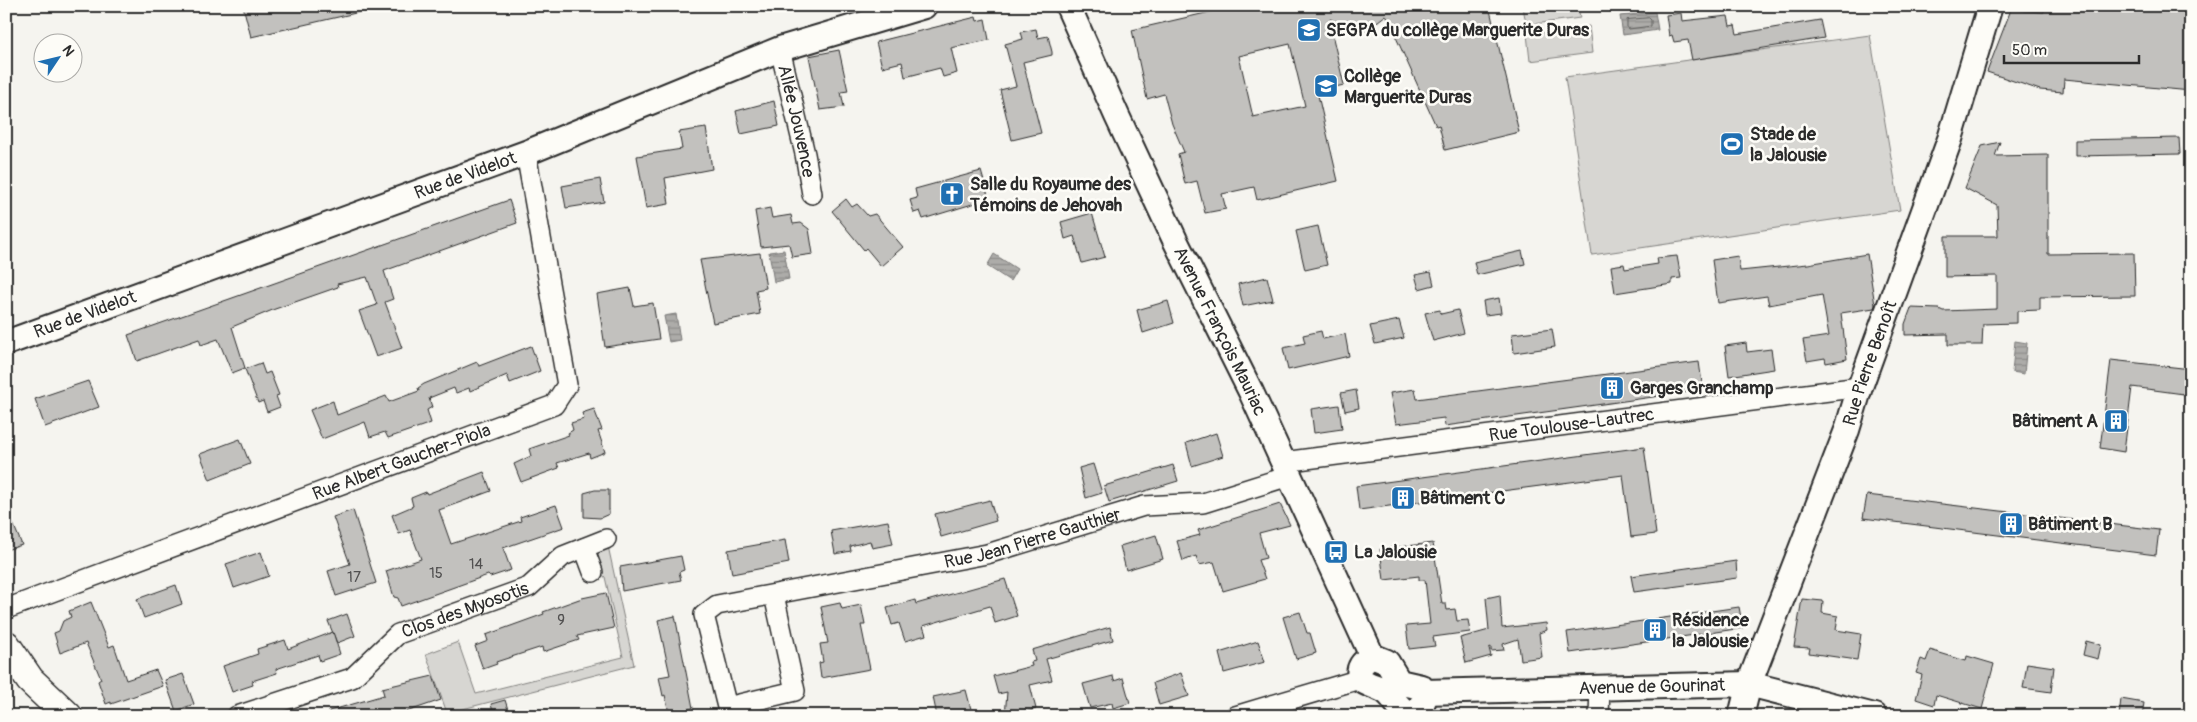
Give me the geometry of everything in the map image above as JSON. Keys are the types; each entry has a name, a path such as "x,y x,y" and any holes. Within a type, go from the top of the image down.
{"main road":[{"path":"6,645 30,680 68,716"}],"street":[{"name":"Rue de Videlot","path":"6,343 526,153 780,49 924,6"},
{"name":"Avenue François Mauriac","path":"1068,6 1134,153 1341,584 1372,656"},
{"name":"Rue Pierre Benoît","path":"1741,716 1749,684 1848,430 1860,387 1926,208 1990,6"},
{"name":"Allée Jouvence","path":"780,49 805,154 812,194"},
{"name":"Rue Albert Gaucher-Piola","path":"6,609 554,405 567,385 526,153"},
{"name":"Rue Toulouse-Lautrec","path":"1286,469 1860,387"},
{"name":"Rue Jean Pierre Gauthier","path":"774,595 795,691 727,707 704,615 716,605 987,554 1144,506 1203,503 1286,469"},
{"name":"Clos des Myosotis","path":"237,716 352,678 398,634 529,588 563,556 606,539"},
{"path":"584,548 593,572"},
{"path":"1372,656 1386,662 1399,682 1416,684 1421,687 1425,697 1423,704 1411,714 1400,708 1391,695 1366,684 1360,679 1360,667 1364,661 1372,656"},
{"path":"1235,716 1360,679"},
{"name":"Avenue de Gourinat","path":"1424,692 1749,684 1874,716"},
{"path":"1599,716 1600,687"}],"shaded area":[{"path":"1523,6 1578,6 1580,18 1526,25"},
{"path":"1589,26 1592,53 1530,61 1527,34"},
{"name":"Stade de la Jalousie","path":"1870,35 1900,210 1592,255 1565,77"},
{"path":"608,546 634,665 447,713 426,654 458,642 476,694 623,657 605,577 599,571 597,565 598,550"}],"water":[{"path":"1655,12 1658,30 1623,35 1620,16"},
{"path":"784,250 789,279 774,282 769,252"},
{"path":"994,254 1017,269 1010,281 987,266"},
{"path":"676,314 680,340 669,342 664,316"},
{"path":"2015,341 2027,343 2024,374 2012,372"}],"building":[{"path":"243,6 360,6 360,12 251,37"},
{"path":"1236,6 1489,6 1519,132 1445,150 1439,125 1436,126 1386,15 1365,31 1355,30 1330,19 1344,85 1317,91 1338,181 1257,200 1254,187 1222,194 1226,209 1205,213 1197,181 1185,184 1178,154 1184,152 1172,124 1164,94 1147,99 1132,30","holes":["1290,44 1305,106 1253,117 1239,56"]},
{"path":"2044,6 2191,6 2191,91 2064,79 2063,92 2040,90 1987,72 2012,7 2024,11 2044,12"},
{"path":"1681,13 1682,21 1728,16 1730,26 1735,25 1737,34 1820,20 1824,38 1692,60 1688,40 1674,42 1672,35 1669,36 1666,15"},
{"path":"976,17 977,21 985,19 989,40 951,48 957,73 943,77 940,68 905,77 902,62 882,67 876,42"},
{"path":"1036,29 1038,38 1048,36 1052,52 1052,55 1023,62 1041,133 1012,140 1000,90 1016,86 1005,44 1023,39 1021,32"},
{"path":"839,50 848,91 841,92 844,107 820,110 809,56"},
{"path":"774,101 779,126 741,134 736,111"},
{"path":"706,128 712,169 665,178 669,204 646,208 637,156 682,149 679,132"},
{"path":"2179,138 2180,154 2075,156 2075,140"},
{"path":"2000,142 1995,156 2048,155 2048,254 2134,253 2135,296 2040,297 2040,310 2017,311 2017,323 1983,324 1982,345 1948,345 1948,334 1905,335 1905,324 1911,308 1939,309 1943,311 1997,309 1997,276 1945,277 1945,236 1998,236 1997,205 1965,188 1982,146"},
{"name":"Salle du Royaume des Témoins de Jehovah","path":"981,171 989,199 923,219 920,211 914,213 910,200 917,198 915,189"},
{"path":"600,179 604,202 566,208 562,186"},
{"path":"846,199 852,207 857,204 868,216 875,214 903,247 881,266 866,248 864,250 832,211"},
{"path":"509,200 517,223 384,271 393,299 385,302 402,348 376,357 359,311 377,305 367,277 337,284 338,287 275,309 232,327 245,368 232,373 218,339 201,345 199,339 137,361 128,335"},
{"path":"770,208 772,218 791,215 793,224 801,223 809,229 813,254 792,257 789,244 761,247 755,211"},
{"path":"1092,213 1105,257 1082,263 1074,236 1065,239 1061,222"},
{"path":"1318,226 1327,265 1305,270 1296,231"},
{"path":"1522,251 1525,264 1477,275 1474,262"},
{"path":"760,253 766,288 756,290 760,314 713,323 700,260"},
{"path":"1867,254 1875,305 1874,308 1841,313 1847,359 1826,363 1825,358 1807,361 1803,340 1829,336 1822,295 1769,305 1767,296 1718,303 1712,260 1738,256 1740,271 1808,264"},
{"path":"1677,256 1681,278 1672,279 1672,284 1615,293 1611,266 1624,264 1625,269 1658,264 1657,258"},
{"path":"1431,272 1434,285 1419,289 1415,275"},
{"path":"1267,277 1273,300 1243,306 1238,284"},
{"path":"630,288 634,306 653,303 659,339 605,347 597,294"},
{"path":"1499,298 1501,313 1485,315 1483,301"},
{"path":"1168,301 1174,323 1143,333 1137,310"},
{"path":"1440,310 1441,314 1458,310 1464,333 1433,341 1425,313"},
{"path":"1399,320 1404,338 1375,344 1370,326"},
{"path":"1552,329 1555,347 1514,353 1512,334"},
{"path":"1321,331 1323,339 1345,334 1349,356 1288,370 1283,348 1305,343 1303,335"},
{"path":"1746,343 1747,352 1771,349 1774,369 1729,376 1725,346"},
{"path":"531,346 540,371 510,383 507,375 470,391 469,388 456,393 454,388 429,398 432,407 427,410 431,423 388,438 385,432 370,437 365,422 322,439 310,410 333,401 337,415 386,396 389,402 419,391 418,388 424,384 477,362 479,366"},
{"name":"Bâtiment A","path":"2111,360 2191,369 2191,395 2132,387 2124,452 2100,448"},
{"path":"1699,362 1703,390 1445,426 1444,418 1396,424 1390,393 1415,389 1417,399"},
{"path":"261,363 265,374 270,372 279,395 276,396 280,407 267,412 263,401 258,403 245,369"},
{"path":"88,381 99,407 45,427 35,399"},
{"path":"1356,390 1359,408 1345,411 1341,393"},
{"path":"1339,405 1342,429 1314,433 1311,409"},
{"path":"594,409 602,430 598,431 605,452 590,458 589,453 557,463 559,468 521,482 514,464 531,456 529,449 569,435 568,433 573,430 571,423 584,419 582,413"},
{"path":"1216,433 1223,456 1192,466 1186,443"},
{"path":"240,439 250,464 210,480 200,454"},
{"name":"Bâtiment C","path":"1644,447 1656,534 1631,537 1623,475 1359,510 1356,486"},
{"path":"1093,464 1102,493 1086,498 1079,468"},
{"path":"1173,465 1178,481 1109,502 1104,486"},
{"path":"484,472 491,491 439,510 451,544 521,521 520,517 556,505 564,527 503,548 511,570 490,577 488,575 401,606 398,598 394,597 386,571 421,559 410,530 399,534 392,515 413,506 411,498 426,492 427,494"},
{"path":"595,490 609,490 609,514 600,518 584,517 584,493"},
{"name":"Bâtiment B","path":"1867,495 2159,530 2156,555 1863,518"},
{"path":"990,500 996,521 941,537 935,514"},
{"path":"1280,504 1290,525 1259,533 1266,558 1258,560 1265,579 1223,591 1214,562 1199,565 1196,556 1183,561 1177,541 1200,535 1198,530"},
{"path":"6,507 22,545 6,550"},
{"path":"353,510 376,583 336,596 328,571 350,564 333,517"},
{"path":"888,521 893,544 872,548 870,541 850,546 851,551 835,554 831,531"},
{"path":"1156,535 1163,559 1126,570 1120,546"},
{"path":"785,540 789,563 732,574 728,550"},
{"path":"1433,543 1442,604 1446,604 1447,610 1455,609 1457,621 1468,620 1470,632 1433,637 1435,646 1409,649 1406,626 1430,624 1425,580 1419,580 1419,576 1384,580 1380,549"},
{"path":"261,552 269,576 234,588 226,564"},
{"path":"681,556 684,570 679,572 681,580 622,591 620,567"},
{"path":"1736,561 1737,578 1634,592 1631,576"},
{"path":"1005,579 1017,616 995,623 990,606 923,626 926,635 905,641 899,623 892,625 887,608 915,600 916,604"},
{"path":"176,585 182,604 144,618 137,599"},
{"path":"606,593 614,628 577,636 579,640 543,652 542,647 496,662 497,664 483,669 475,646 488,641 486,635 582,598"},
{"path":"1500,595 1502,628 1546,623 1547,630 1539,633 1542,657 1521,660 1518,639 1503,644 1504,650 1491,651 1491,647 1489,648 1491,656 1466,663 1460,638 1489,630 1486,598"},
{"path":"1802,599 1823,601 1822,613 1838,616 1836,630 1861,634 1857,660 1809,653 1810,648 1794,647"},
{"path":"91,602 109,647 114,645 126,680 156,670 163,686 111,704 111,702 106,704 98,681 101,679 86,643 60,653 54,633 59,631 63,621 71,617 69,611"},
{"path":"840,603 842,609 861,605 865,625 861,625 870,669 821,678 819,663 823,662 820,644 828,643 821,607"},
{"name":"Résidence la Jalousie","path":"1739,607 1743,628 1570,653 1567,632"},
{"path":"1300,612 1307,633 1310,633 1316,653 1296,659 1283,617"},
{"path":"347,614 355,636 337,643 328,621"},
{"path":"675,616 693,708 669,713 659,677 670,675 658,620"},
{"path":"1110,627 1113,640 1046,659 1052,680 1030,685 1036,709 1013,716 1005,716 1007,692 998,694 993,676 1032,666 1031,662 1035,661 1032,650"},
{"path":"333,632 340,654 320,661 318,655 276,669 277,673 252,681 253,685 232,692 223,666 258,654 257,649 285,640 288,649"},
{"path":"1258,641 1265,662 1224,673 1219,653"},
{"path":"2086,641 2101,645 2098,659 2083,655"},
{"path":"1930,650 1966,661 1967,656 1994,664 1982,709 1936,695 1934,705 1916,699 1922,675 1916,673 1921,659 1926,661"},
{"path":"2027,663 2054,667 2051,692 2023,688"},
{"path":"1181,673 1189,696 1159,705 1153,683"},
{"path":"183,674 194,704 176,711 165,680"},
{"path":"433,676 441,700 406,712 407,716 330,716 329,711 384,695 382,688"},
{"path":"1113,676 1114,681 1123,678 1130,703 1113,708 1112,703 1090,708 1083,684"},
{"path":"966,690 972,713 962,716 937,716 933,697"},
{"path":"2121,699 2144,703 2142,716 2119,716"},
{"path":"505,700 510,716 494,716 491,704"}],"place":[{"name":"SEGPA du collège Marguerite Duras","path":"1309,30"},
{"name":"Collège Marguerite Duras","path":"1326,86"},
{"name":"Stade de la Jalousie","path":"1732,144"},
{"name":"Salle du Royaume des Témoins de Jehovah","path":"952,194"},
{"name":"Garges Granchamp","path":"1612,388"},
{"name":"Bâtiment A","path":"2116,421"},
{"name":"Bâtiment C","path":"1403,498"},
{"name":"Bâtiment B","path":"2011,524"},
{"name":"La Jalousie","path":"1336,552"},
{"name":"Résidence la Jalousie","path":"1655,630"}]}
